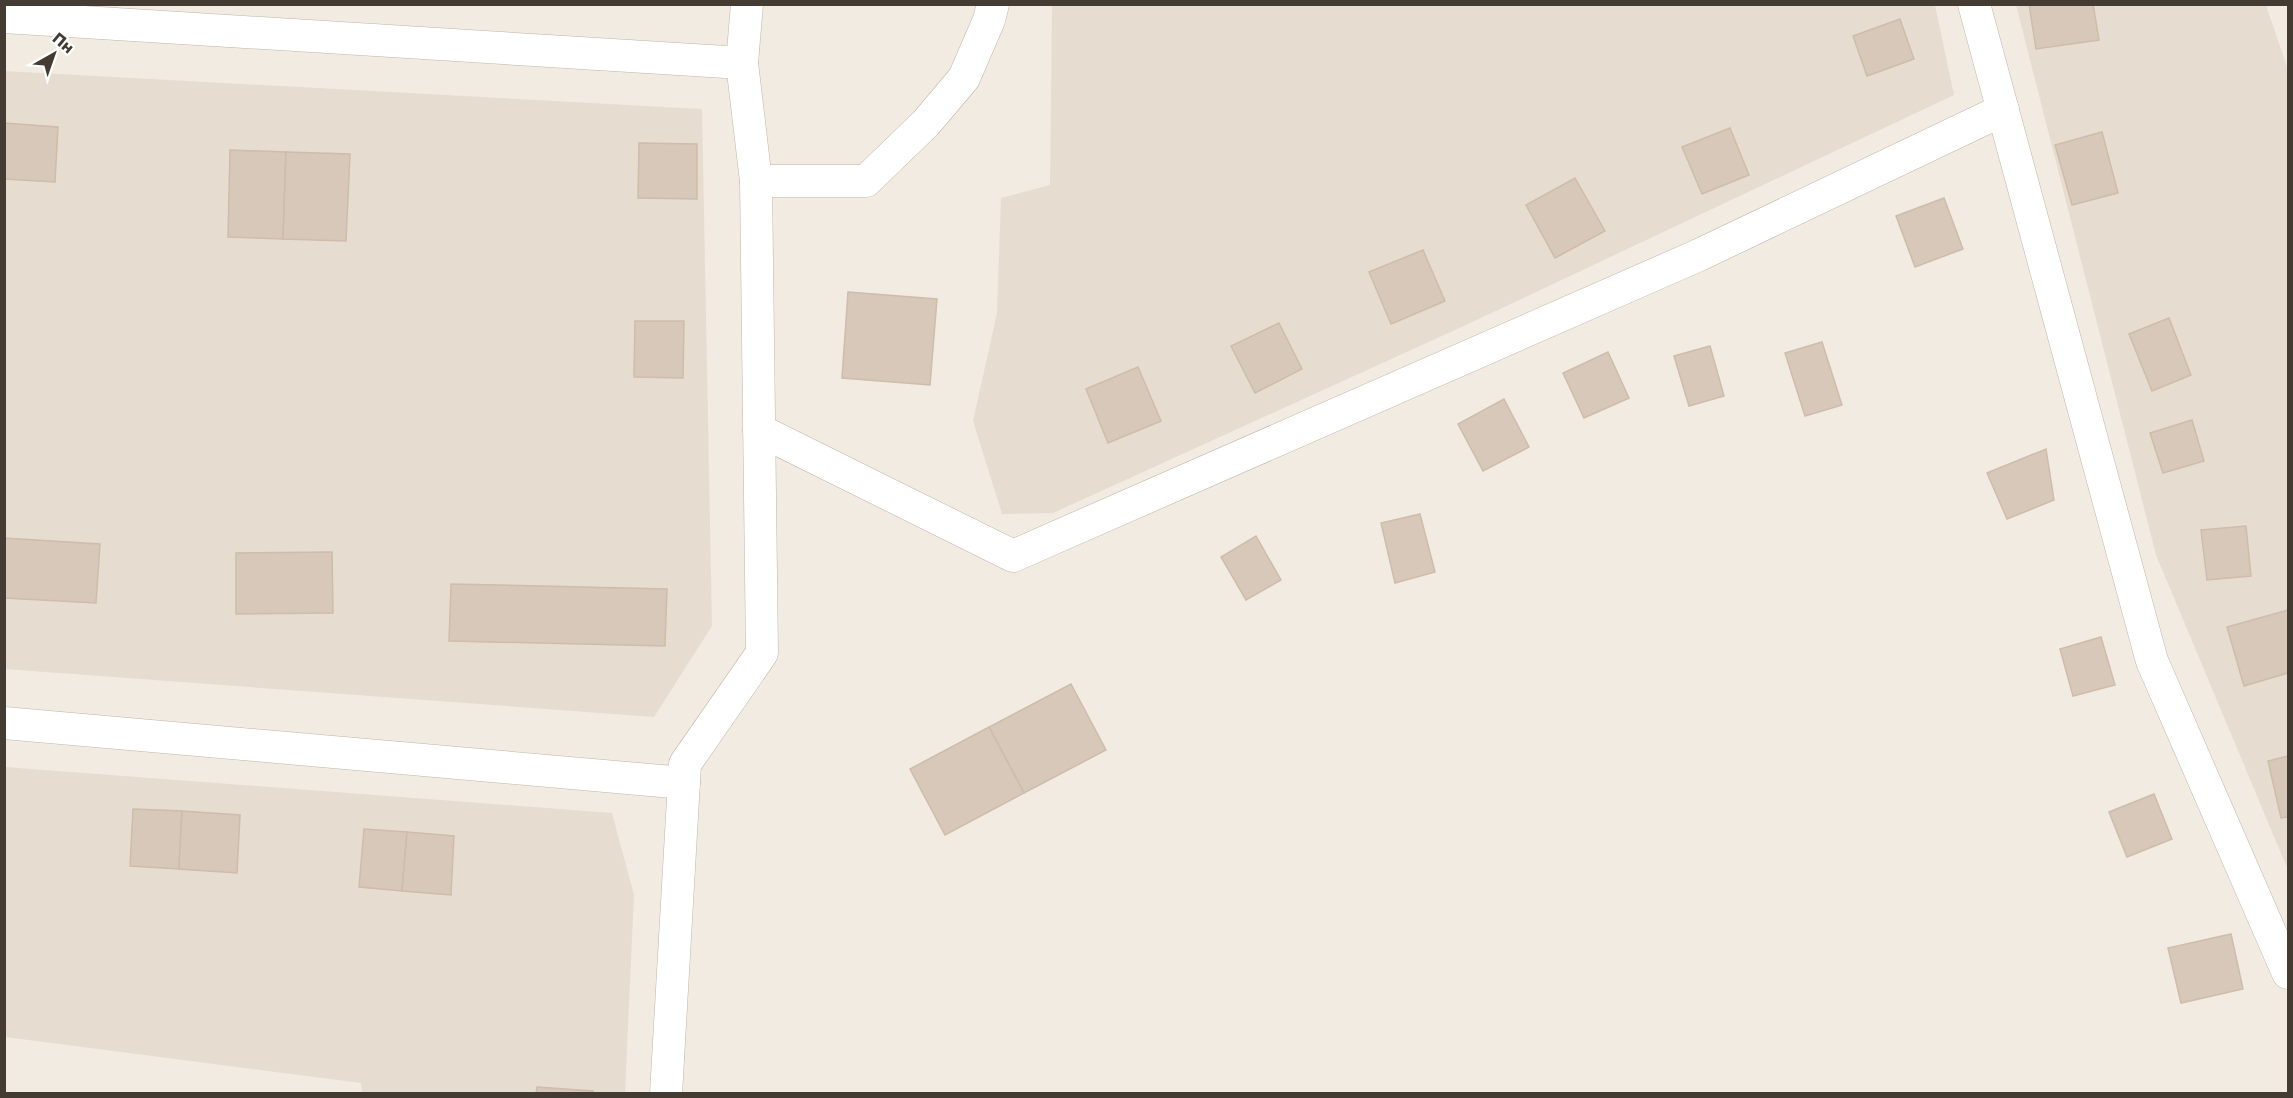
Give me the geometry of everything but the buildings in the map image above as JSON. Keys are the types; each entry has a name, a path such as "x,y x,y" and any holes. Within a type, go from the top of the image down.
{"street":[{"path":"666,1094 685,765 762,653 756,181 742,63 747,4"},
{"path":"756,181 867,181 926,123 964,78 989,20 993,4"},
{"path":"1974,4 2152,661 2289,973"},
{"path":"4,17 742,63"},
{"path":"759,430 1013,556 1699,255 2003,110"},
{"path":"4,723 684,783"}],"shaded area":[{"path":"1052,5 1935,5 1954,95 1466,325 1053,513 1002,514 973,421 997,313 1001,198 1050,185"},
{"path":"2016,5 2266,5 2288,70 2288,870 2156,555"},
{"path":"4,71 702,109 712,626 654,717 5,669"},
{"path":"5,767 612,813 634,895 625,1093 362,1093 361,1083 5,1037"}]}
